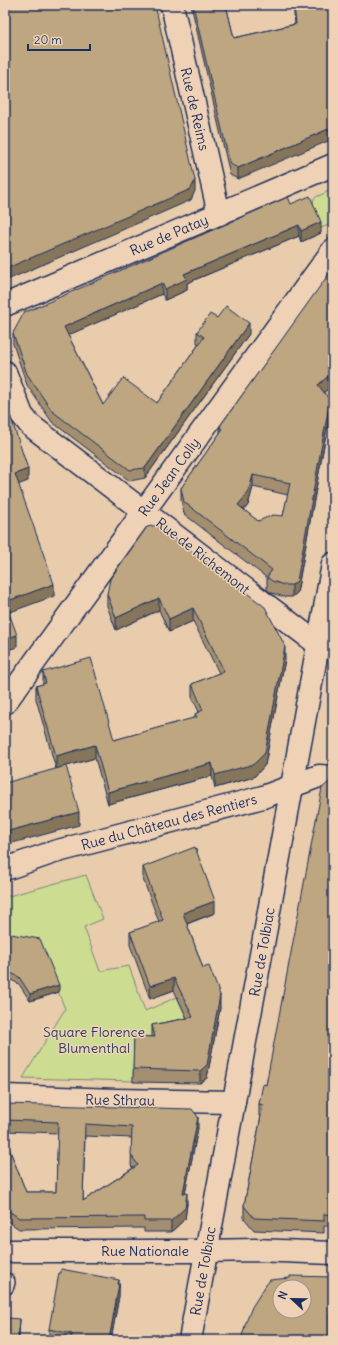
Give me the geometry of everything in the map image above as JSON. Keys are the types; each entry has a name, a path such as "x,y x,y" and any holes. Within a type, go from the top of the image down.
{"street":[{"name":"Rue de Reims","path":"172,5 219,214"},
{"name":"Rue de Patay","path":"5,305 333,165"},
{"name":"Rue Jean Colly","path":"5,703 145,512 333,250"},
{"name":"Rue de Richemont","path":"5,372 22,415 30,425 318,645"},
{"name":"Rue de Tolbiac","path":"190,1340 333,564"},
{"name":"Rue du Château des Rentiers","path":"5,869 54,852 263,798 319,776 333,776"},
{"name":"Rue Sthrau","path":"5,1096 107,1100 234,1102"},
{"name":"Rue Nationale","path":"5,1251 207,1251 235,1249 333,1253"}],"green space":[{"path":"329,191 333,200 333,223 319,229 312,211 314,198"},
{"name":"Square Florence Blumenthal","path":"86,875 103,919 84,927 100,971 129,966 145,1011 177,997 187,1019 176,1033 134,1041 133,1081 23,1078 65,1009 40,946 5,940 5,897"}],"building":[{"path":"5,5 155,5 195,180 191,189 5,269"},
{"path":"193,5 226,5 234,38 296,24 294,5 333,5 333,127 238,168 230,164"},
{"path":"310,196 321,222 301,231 299,225 184,274 187,279 165,289 162,283 64,327 103,405 123,378 157,403 204,337 197,332 210,314 217,318 226,306 249,323 145,468 130,470 52,411 27,374 13,333 25,311 288,197 291,204"},
{"path":"333,268 333,372 318,385 330,400 297,581 292,585 284,585 272,581 267,577 272,570 184,502 181,488 222,430 220,426","holes":["253,475 290,483 283,516 273,515 258,521 238,505 248,493"]},
{"path":"5,400 28,469 15,474 54,584 5,602"},
{"path":"158,525 265,607 285,646 265,753 254,764 215,775 212,763 108,792 95,745 56,756 36,686 46,683 43,672 91,658 114,740 197,717 195,714 203,710 192,684 224,671 193,608 169,619 159,598 116,618 107,594 110,579 147,527"},
{"path":"5,602 17,635 5,639"},
{"path":"66,766 79,812 5,832 5,783"},
{"path":"333,779 333,1215 324,1214 324,1221 254,1218 244,1206 263,1105 259,1104 263,1084 266,1085 322,788"},
{"path":"195,847 215,901 183,913 203,968 209,966 220,995 207,1065 200,1071 133,1069 134,1036 155,1037 152,1025 193,1017 174,978 150,986 130,932 163,920 143,867"},
{"path":"5,933 40,939 59,985 30,994 19,977 5,970"},
{"path":"5,1104 192,1109 198,1117 183,1193 187,1193 185,1208 171,1221 144,1221 144,1217 19,1218 5,1207 5,1138 26,1192 56,1192 58,1122 5,1120","holes":["85,1124 132,1127 131,1155 138,1165 83,1201"]},
{"path":"61,1269 119,1280 109,1340 71,1340 72,1334 49,1329"},
{"path":"290,1276 333,1277 333,1307 331,1307 329,1340 241,1340 252,1307 270,1280 272,1280 272,1319 312,1319 312,1279 280,1279 290,1278"},
{"path":"7,1318 20,1319 18,1340 5,1340 5,1320"}]}
